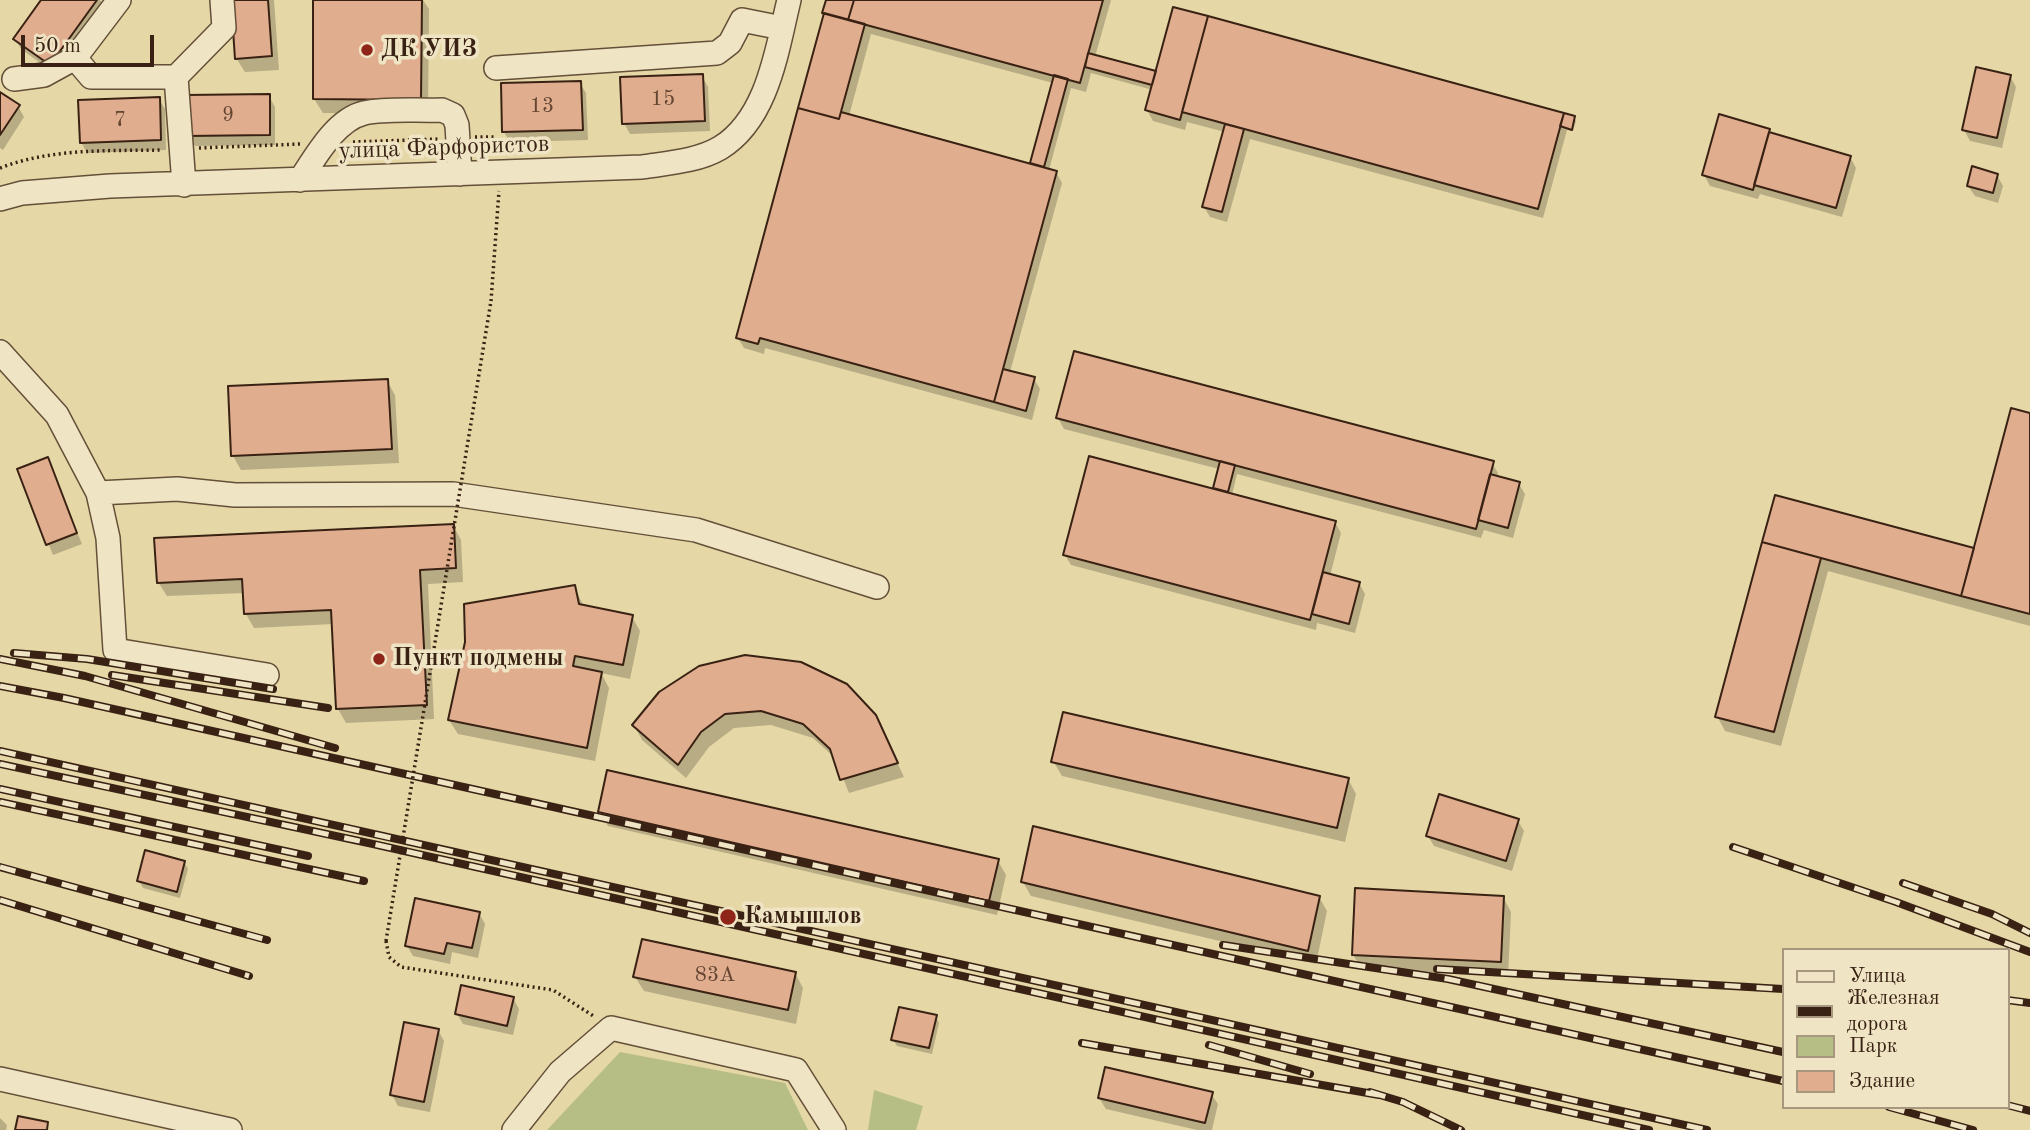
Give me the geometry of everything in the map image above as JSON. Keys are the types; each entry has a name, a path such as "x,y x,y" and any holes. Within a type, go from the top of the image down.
{"street":[{"path":"14,79 44,75 75,58 119,0"},
{"path":"75,58 91,77 176,78 224,28 222,0"},
{"name":"улица Фарфористов","path":"0,199 61,189 642,167 692,159 720,148 744,128 755,110 789,0"},
{"path":"496,68 717,53 730,43 742,20 782,28"},
{"path":"176,78 184,185"},
{"path":"300,180 325,143 352,118 364,113 442,110 453,115 458,138 460,174"},
{"path":"0,352 57,415 98,493 108,538 115,650 267,675"},
{"path":"98,493 177,489 235,495 453,494 696,530 877,587"},
{"path":"514,1130 560,1072 611,1028 796,1070 834,1130"},
{"path":"0,1079 230,1130"}],"path":[{"path":"0,168 42,156 68,153 494,137 500,199 491,301 386,941 388,957 401,967 553,990 611,1028"}],"green space":[{"path":"620,1052 785,1083 808,1130 547,1130"},
{"path":"874,1090 923,1106 916,1130 868,1130"}],"building":[{"path":"41,0 97,0 50,65 13,39"},
{"path":"231,0 268,0 272,56 235,59"},
{"name":"ДК УИЗ","path":"313,0 422,0 421,100 313,99"},
{"path":"826,0 854,0 848,20 822,13"},
{"path":"854,0 1103,0 1080,83 848,20"},
{"path":"1173,7 1208,16 1180,120 1145,110"},
{"path":"824,13 865,24 839,119 798,108"},
{"path":"1208,16 1564,113 1538,209 1182,112"},
{"path":"1088,53 1156,71 1152,85 1085,67"},
{"path":"1976,67 2011,75 1997,138 1962,130"},
{"path":"703,74 705,121 622,124 620,77"},
{"path":"1054,75 1068,79 1044,167 1030,163"},
{"path":"581,81 583,130 502,132 501,83"},
{"path":"0,92 20,105 0,135"},
{"path":"270,94 270,135 187,136 186,95"},
{"path":"160,97 161,140 80,143 78,100"},
{"path":"798,108 839,119 841,112 1057,171 994,402 760,338 758,344 736,338"},
{"path":"1564,113 1575,116 1572,130 1560,126"},
{"path":"1719,114 1770,129 1753,190 1702,175"},
{"path":"1225,124 1244,129 1222,212 1202,207"},
{"path":"1769,132 1851,156 1836,208 1754,185"},
{"path":"1972,166 1998,174 1993,193 1967,186"},
{"path":"1074,351 1494,461 1476,529 1056,418"},
{"path":"1003,369 1035,377 1026,411 994,402"},
{"path":"388,379 392,449 231,456 228,386"},
{"path":"2011,408 2030,413 2030,614 1961,596"},
{"path":"1089,456 1336,521 1310,620 1063,555"},
{"path":"48,457 77,533 46,545 17,469"},
{"path":"1220,461 1235,465 1228,492 1213,488"},
{"path":"1490,474 1520,482 1508,528 1478,520"},
{"path":"1775,495 1974,548 1961,596 1762,542"},
{"name":"Пункт подмены","path":"454,524 456,568 420,570 427,705 336,709 331,610 244,614 242,579 157,583 154,538"},
{"path":"1762,542 1821,558 1774,732 1715,717"},
{"path":"1323,572 1360,582 1349,624 1312,614"},
{"path":"575,585 579,604 633,615 623,665 575,656 573,666 602,672 587,748 448,720 465,642 464,604"},
{"path":"745,655 801,662 847,684 876,715 898,763 840,780 830,749 803,724 761,711 725,714 701,732 678,765 632,725 659,692 699,666"},
{"path":"1063,712 1349,778 1337,828 1051,762"},
{"path":"607,770 999,859 989,901 598,812"},
{"path":"1439,794 1519,819 1506,861 1426,836"},
{"path":"1033,826 1320,896 1308,951 1021,882"},
{"path":"145,850 185,861 177,892 137,881"},
{"path":"1355,888 1504,896 1501,962 1352,955"},
{"path":"415,898 480,912 472,948 447,943 444,954 405,946"},
{"name":"Камышлов","path":"642,939 796,972 788,1010 633,977"},
{"path":"461,985 514,997 507,1026 455,1014"},
{"path":"899,1007 937,1015 929,1048 891,1040"},
{"path":"404,1022 439,1029 424,1102 390,1095"},
{"path":"1105,1067 1213,1092 1205,1123 1098,1098"},
{"path":"18,1116 48,1122 47,1130 15,1130"}],"railway":[{"path":"14,653 87,659 273,689"},
{"path":"0,659 85,676 335,748"},
{"path":"112,675 328,708"},
{"path":"0,686 64,698 1782,1081"},
{"path":"0,751 1707,1130"},
{"path":"0,764 373,844 1649,1130"},
{"path":"0,789 308,856"},
{"path":"0,802 364,881"},
{"path":"1733,847 1896,902 2030,952"},
{"path":"0,867 267,940"},
{"path":"1903,883 1992,914 2030,933"},
{"path":"0,900 249,976"},
{"path":"1223,945 1448,979 1782,1052"},
{"path":"1437,969 1782,989"},
{"path":"2009,1000 2030,1003"},
{"path":"1082,1043 1379,1095"},
{"path":"1209,1045 1310,1074"},
{"path":"1370,1092 1403,1102 1461,1130"},
{"path":"2009,1106 2030,1111"},
{"path":"1896,1109 1973,1130"}],"place":[{"name":"ДК УИЗ","path":"367,50"},
{"name":"Пункт подмены","path":"379,659"},
{"name":"Камышлов","path":"728,917"}]}
